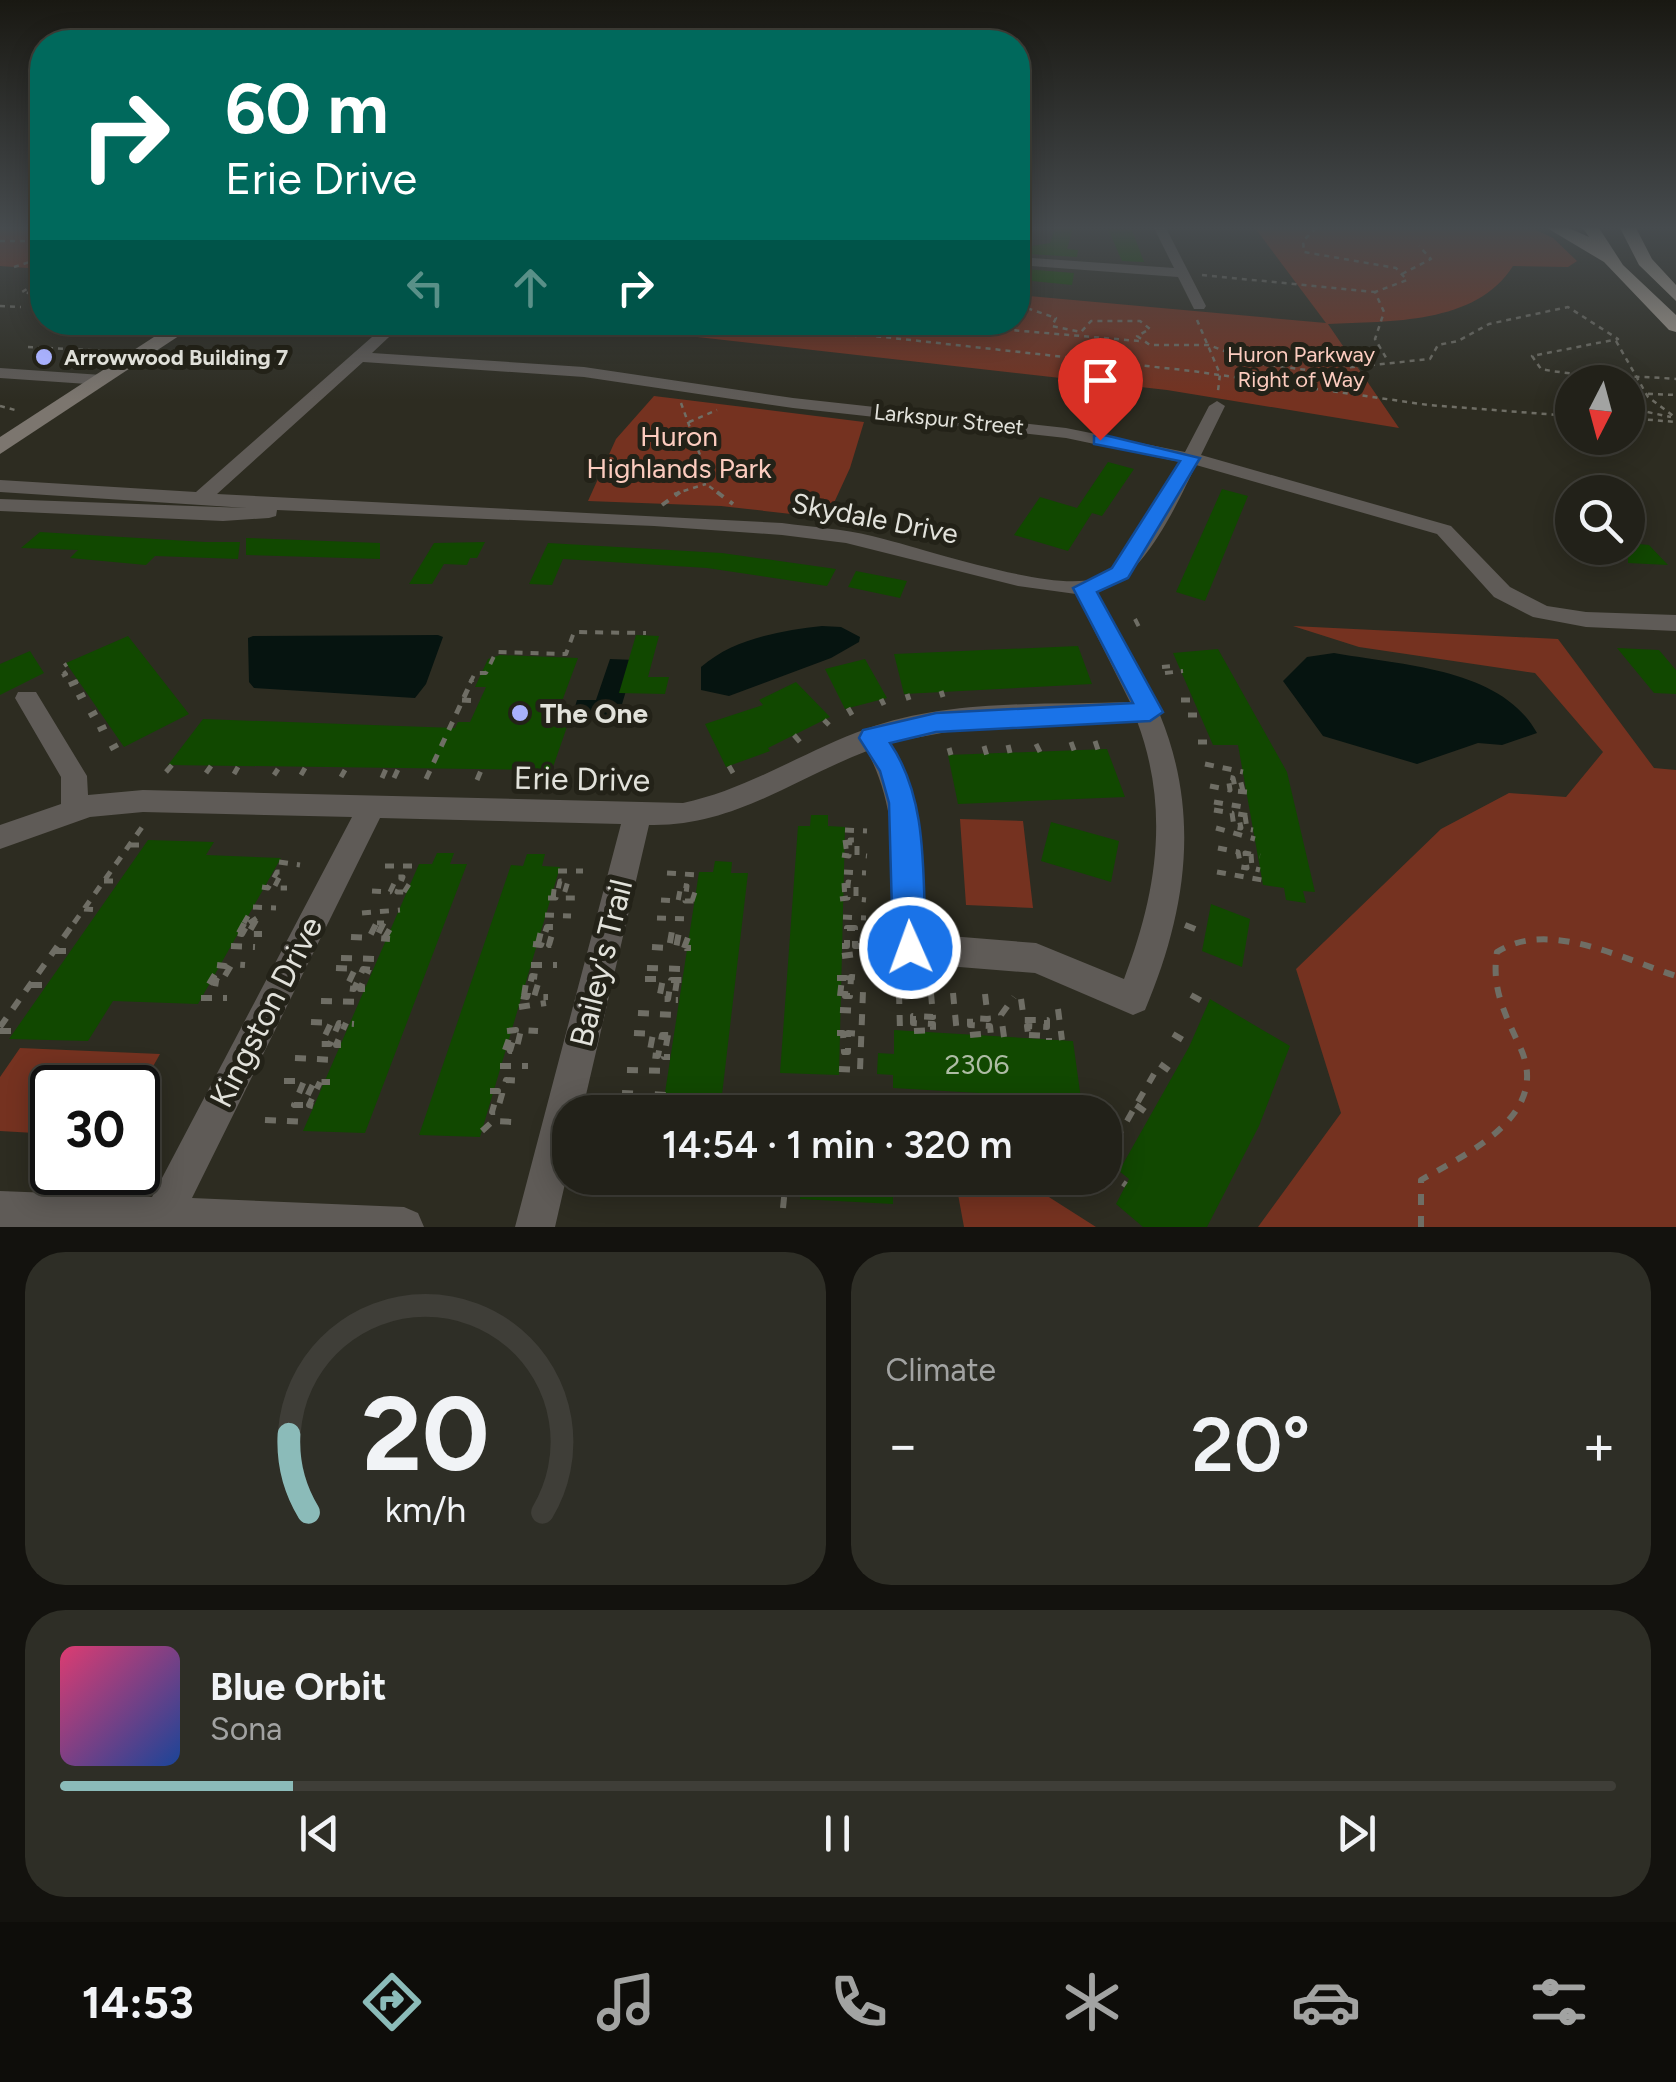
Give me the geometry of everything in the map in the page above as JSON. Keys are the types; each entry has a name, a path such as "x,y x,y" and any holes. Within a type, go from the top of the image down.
{"highway":[{"path":"1634,285 1676,326"},
{"path":"1653,285 1676,309"}],"main road":[{"path":"0,447 170,335"}],"street":[{"path":"1188,285 1198,306"},
{"path":"185,513 384,335"},
{"name":"Larkspur Street","path":"361,356 584,372 793,403 1004,424 1191,458 1444,530 1472,554 1503,593 1554,615 1676,623"},
{"path":"0,373 102,380"},
{"path":"862,726 893,769 903,803 910,948 1036,958 1133,999 1165,910 1175,844 1170,782 1150,712 1094,585 1133,555 1217,406"},
{"name":"Skydale Drive","path":"0,486 204,496 332,508 742,524 850,537 1036,582 1094,585"},
{"name":"Skydale Drive","path":"0,505 185,513 332,508"},
{"path":"27,698 74,776 75,810"},
{"name":"Erie Drive","path":"0,836 75,810 160,801 376,793 637,816 683,814 738,803 862,726 1150,712"},
{"name":"Kingston Drive","path":"162,1217 376,793"},
{"name":"Bailey's Trail","path":"535,1227 637,816"},
{"path":"0,1210 404,1227"}],"path":[{"path":"1325,285 1375,292 1393,285"},
{"path":"1375,292 1384,312 1375,339 1389,362"},
{"path":"0,306 20,307"},
{"path":"1198,306 1198,323 1220,374 1217,406"},
{"path":"1030,330 1169,347 1209,346 1255,363 1314,371 1430,359 1438,345 1458,343 1484,325 1516,321 1539,307 1585,312 1588,316 1582,319 1618,337 1629,365"},
{"path":"1030,308 1050,314 1056,318 1052,326 1070,332 1081,332 1091,321 1140,321 1150,329 1136,336 1139,341"},
{"path":"837,335 1220,374 1288,388 1428,405 1555,415"},
{"path":"851,337 860,335"},
{"path":"1555,373 1541,369 1532,356 1586,346 1601,339 1616,340"},
{"path":"28,347 109,351"},
{"path":"1645,375 1676,379"},
{"path":"1646,393 1676,394"},
{"path":"1646,393 1676,419"},
{"path":"680,400 693,446 708,477 706,484"},
{"path":"0,406 16,410"},
{"path":"689,422 719,408"},
{"path":"1645,412 1676,419"},
{"path":"1645,418 1676,419"},
{"path":"667,501 676,493 706,484"},
{"path":"706,484 733,504"},
{"path":"1136,620 1139,627"},
{"path":"426,778 475,673 486,673 496,652 566,654 574,632 646,634"},
{"path":"62,676 61,668 67,664"},
{"path":"1172,666 1164,670 1183,671"},
{"path":"68,685 78,681"},
{"path":"77,698 88,692"},
{"path":"462,700 480,700"},
{"path":"1181,700 1193,700"},
{"path":"848,708 862,726"},
{"path":"89,716 100,710"},
{"path":"1188,716 1202,715"},
{"path":"98,730 109,725"},
{"path":"794,735 800,742"},
{"path":"1094,741 1098,750"},
{"path":"1071,742 1075,752"},
{"path":"1198,742 1212,742"},
{"path":"110,749 121,744"},
{"path":"1036,744 1040,752"},
{"path":"1008,745 1010,753"},
{"path":"984,746 987,756"},
{"path":"1205,764 1243,772"},
{"path":"166,772 172,765"},
{"path":"394,778 400,765"},
{"path":"206,773 211,766"},
{"path":"729,766 733,773"},
{"path":"301,775 305,768"},
{"path":"477,780 482,768"},
{"path":"376,793 386,769"},
{"path":"341,777 345,770"},
{"path":"1210,786 1230,790 1228,778 1234,778 1236,790 1246,792 1240,779 1244,780"},
{"path":"0,1029 160,801"},
{"path":"1214,802 1249,808"},
{"path":"1214,810 1232,814 1234,827 1241,828 1238,814 1248,816 1247,829 1253,830"},
{"path":"1216,828 1255,839"},
{"path":"845,830 867,831"},
{"path":"845,840 844,855 850,840 857,840 856,856 867,856"},
{"path":"130,845 145,845"},
{"path":"1218,848 1238,852 1241,867 1247,868 1245,853 1260,856"},
{"path":"1250,854 1252,868 1260,870"},
{"path":"279,862 300,865"},
{"path":"385,866 418,866"},
{"path":"558,871 583,871"},
{"path":"264,887 274,872"},
{"path":"264,887 277,872 282,872 274,888 287,888"},
{"path":"844,872 866,872"},
{"path":"1217,872 1262,880"},
{"path":"667,873 699,875"},
{"path":"372,892 390,892 397,877 403,877 397,892 407,892 413,878"},
{"path":"104,881 120,881"},
{"path":"555,882 550,898 560,881 568,881 563,898 576,898"},
{"path":"842,899 844,882"},
{"path":"842,899 848,882 856,882 856,899 866,900"},
{"path":"661,900 678,901 681,886 687,886 684,901 695,902 697,886"},
{"path":"254,907 276,908"},
{"path":"84,909 98,910"},
{"path":"362,913 400,910"},
{"path":"545,915 571,916"},
{"path":"239,933 248,916"},
{"path":"239,933 252,917 258,917 248,934 262,934"},
{"path":"843,917 866,918"},
{"path":"658,918 692,920"},
{"path":"351,938 369,938 377,922 384,922 376,938 387,939 394,922"},
{"path":"1185,926 1205,932"},
{"path":"542,927 535,944 546,927 554,927 549,945 562,945"},
{"path":"842,928 844,946 847,928 855,928 855,946 864,950 842,956"},
{"path":"652,948 669,948 672,932 679,932 676,948 688,948 690,932"},
{"path":"1420,1227 1420,1180 1492,1139 1524,1098 1530,1079 1524,1052 1498,992 1492,962 1500,947 1512,940 1546,937 1607,951 1676,976"},
{"path":"231,946 254,947"},
{"path":"54,951 70,951"},
{"path":"341,958 378,959"},
{"path":"209,984 219,965 225,966 214,984 220,984 232,964 245,964"},
{"path":"531,965 557,965"},
{"path":"336,968 355,969 346,988 354,988 363,969 371,969 360,989 365,989"},
{"path":"647,968 684,969"},
{"path":"518,1007 547,1000 534,997 540,976 532,976 523,996 527,976"},
{"path":"840,996 840,978 845,996 850,996 851,977 864,978"},
{"path":"645,978 663,979 660,999 668,999 671,980 680,980 674,1000 678,1000"},
{"path":"30,985 46,985"},
{"path":"839,1069 860,1070 863,991"},
{"path":"900,993 900,1030"},
{"path":"914,1031 933,1033 933,1024 913,1023 913,1016 933,1017 931,993"},
{"path":"953,993 957,1034"},
{"path":"970,1035 991,1035 990,1026 970,1025 970,1018 988,1018 986,994"},
{"path":"1190,995 1207,1004"},
{"path":"202,998 227,998"},
{"path":"1004,1037 1000,1015 1017,998 1024,1020 1046,1020 1048,1027 1027,1026 1029,1038 1049,1036 1050,1040"},
{"path":"321,1001 360,1002"},
{"path":"840,1010 862,1010"},
{"path":"1058,1010 1062,1040"},
{"path":"638,1014 676,1015"},
{"path":"312,1022 331,1023 321,1044 330,1044 340,1023 350,1023 336,1044 342,1045"},
{"path":"0,1029 15,1030"},
{"path":"505,1050 510,1030 516,1030 510,1051 516,1051 521,1030 538,1031"},
{"path":"840,1051 839,1032 844,1052 848,1052 848,1033 862,1034"},
{"path":"634,1034 653,1034 649,1056 658,1056 662,1035 672,1035 664,1056 670,1056"},
{"path":"1173,1034 1188,1043"},
{"path":"294,1058 335,1060"},
{"path":"1160,1064 1174,1074"},
{"path":"500,1066 528,1066"},
{"path":"627,1070 667,1072"},
{"path":"1122,1129 1154,1074"},
{"path":"493,1090 492,1112 497,1112 506,1080 524,1081"},
{"path":"284,1081 304,1081 294,1105 303,1105 314,1082 330,1082"},
{"path":"314,1106 310,1105 320,1082"},
{"path":"488,1112 493,1090"},
{"path":"622,1093 642,1095"},
{"path":"658,1095 667,1095"},
{"path":"1136,1104 1150,1115"},
{"path":"265,1120 307,1122"},
{"path":"482,1130 493,1121 513,1122"},
{"path":"1122,1183 1126,1186"},
{"path":"783,1208 784,1195"}],"green space":[{"name":"Huron Parkway Right of Way","path":"1298,285 1497,285 1477,300 1430,316 1328,324 1399,428 1167,390 679,335 1030,335 1030,296 1326,323"},
{"name":"Huron Highlands Park","path":"654,396 864,422 850,468 827,518 721,506 588,501 616,439"},
{"path":"1293,626 1558,639 1654,768 1676,770 1676,1227 1258,1227 1341,1113 1296,969 1441,829 1509,793 1566,797 1603,752 1535,673 1359,647"},
{"path":"960,819 1023,821 1033,908 966,905"},
{"path":"20,1048 160,1054 154,1065 30,1065 30,1133 0,1131 0,1077"},
{"path":"958,1195 1046,1195 1096,1227 964,1227"}],"shaded area":[{"path":"841,627 860,637 859,642 831,658 729,696 701,690 701,667 728,649 774,634"},
{"path":"443,637 426,684 415,698 254,688 249,682 248,638"},
{"path":"1334,653 1418,666 1475,682 1521,711 1537,733 1502,745 1478,743 1417,764 1323,736 1283,681 1307,657"},
{"path":"610,659 635,660 618,718 572,717 577,700 596,700"}],"building":[{"path":"1108,462 1134,469 1102,516 1092,513 1068,551 1014,535 1040,497 1077,508"},
{"path":"1222,489 1248,496 1205,601 1176,592"},
{"path":"40,532 240,542 238,559 155,556 146,565 70,558 78,550 21,548"},
{"path":"246,538 380,543 380,559 246,555"},
{"path":"485,542 477,558 470,558 467,565 444,564 432,584 409,584 434,543"},
{"path":"548,543 722,553 836,569 827,586 707,568 563,559 552,585 529,584"},
{"path":"1645,545 1649,545 1668,565 1645,564"},
{"path":"856,571 907,581 900,598 848,587"},
{"path":"636,635 659,636 648,677 669,677 665,694 619,693"},
{"path":"128,636 189,714 124,747 66,663"},
{"path":"1078,646 1092,684 904,694 894,654"},
{"path":"1617,648 1659,650 1676,670 1676,694 1654,693"},
{"path":"1218,649 1287,772 1315,892 1303,891 1306,903 1286,900 1284,888 1263,885 1238,745 1213,745 1173,653"},
{"path":"30,651 44,673 0,695 0,664"},
{"path":"500,655 578,658 561,704 568,704 562,721 569,721 552,770 168,765 203,719 455,728 458,722 470,722 486,687 475,687 488,659"},
{"path":"865,659 887,698 845,709 825,669"},
{"path":"796,682 830,717 768,748 770,751 726,767 705,724 763,705 759,700"},
{"path":"1107,749 1125,797 958,804 948,755"},
{"path":"811,815 828,815 828,826 845,827 839,1075 780,1073 798,826 810,826"},
{"path":"1051,822 1119,841 1111,882 1041,861"},
{"path":"148,840 214,842 206,855 281,858 198,1004 113,1001 88,1041 9,1039"},
{"path":"437,853 454,853 450,864 467,864 365,1133 303,1131 419,864 432,864"},
{"path":"527,854 545,854 542,866 560,867 480,1137 419,1135 511,865 523,866"},
{"path":"715,861 732,862 731,873 748,873 722,1095 665,1095 699,872 713,872"},
{"path":"1211,904 1250,919 1242,967 1202,951"},
{"path":"1210,999 1290,1046 1259,1126 1207,1227 1143,1227 1116,1204 1129,1179 1122,1173 1122,1166 1189,1047"},
{"path":"894,1030 1073,1041 1080,1095 893,1088 893,1075 877,1074 878,1053 894,1054"},
{"path":"800,1195 893,1195 893,1204 800,1199"}],"place":[{"name":"Arrowwood Building 7","path":"44,357"},
{"name":"The One","path":"520,713"}],"route":[{"path":"910,948 900,786 872,738 936,722 1150,712 1084,588 1105,583 1120,573 1191,458 1100,440"}]}
